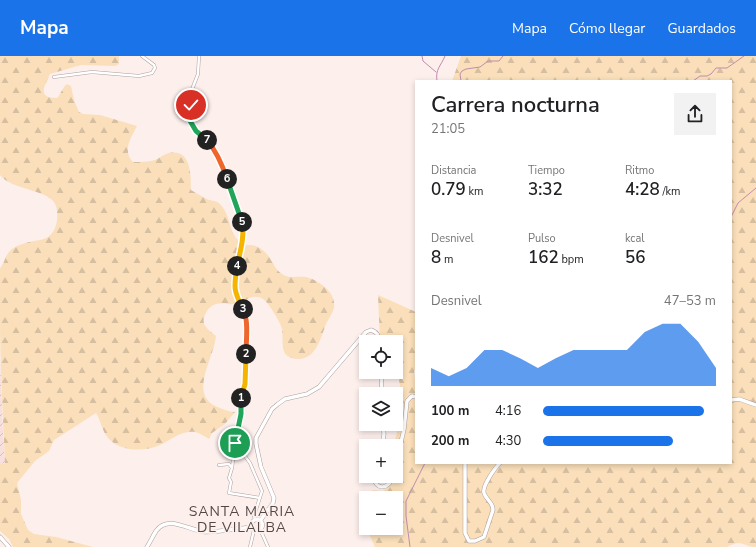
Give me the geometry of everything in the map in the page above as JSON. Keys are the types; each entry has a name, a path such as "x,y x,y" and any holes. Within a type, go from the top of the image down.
{"street":[{"path":"54,77 92,72 138,76 152,73 155,68 154,65 142,56"},
{"path":"199,56 198,74 191,92 189,119 196,131 213,147 221,162 243,227 242,242 234,285 237,299 244,313 246,323 245,384 235,443 229,492 260,498"},
{"path":"363,335 371,330 375,331 378,335"},
{"path":"260,521 273,503 274,498 260,468 256,438 272,409 285,399 307,394 319,387 359,340"},
{"path":"402,439 407,401 412,396 415,397"},
{"path":"732,400 739,399 756,405"},
{"path":"235,443 237,448 250,463 262,491 254,516 255,520 251,524 253,529 250,547"},
{"path":"219,465 228,464 232,468"},
{"path":"465,464 465,533 469,541 475,541 484,537 493,510 493,506 484,494 484,489 499,464"},
{"path":"375,483 377,486 382,487 390,483"},
{"path":"255,520 260,521"},
{"path":"260,521 262,526 260,529 268,547"},
{"path":"147,547 157,529 163,525 171,523 179,524 197,531 206,532 253,529 257,531 260,529"},
{"path":"0,537 10,547"}],"shaded area":[{"path":"0,358 3,433 5,464 0,463"}],"green space":[{"path":"0,56 119,56 119,64 115,66 81,65 50,74 44,87 44,94 46,96 57,98 67,84 71,86 74,100 79,112 83,114 100,115 137,126 128,148 128,153 133,162 152,161 165,155 174,153 180,154 185,158 190,169 191,190 220,204 237,239 245,244 263,250 268,255 277,270 285,276 306,277 318,282 328,290 334,301 332,313 314,351 304,358 298,359 287,356 285,353 283,349 281,326 271,308 263,299 254,297 238,303 222,303 209,308 205,315 204,324 216,336 204,376 203,386 205,395 210,403 220,408 235,412 225,424 212,433 209,439 197,432 185,432 160,445 147,449 140,450 126,448 113,443 108,438 96,413 54,440 49,451 35,461 17,483 21,500 21,514 28,530 34,534 56,537 93,547 13,547 9,539 0,531 0,463 5,464 0,355 0,269 8,253 15,247 50,236 55,229 57,215 56,206 53,200 47,196 13,184 0,175"},
{"path":"461,56 756,56 756,547 737,543 727,547 375,547 369,535 403,535 403,491 383,491 388,487 388,483 403,483 403,439 395,439 397,431 403,431 404,395 403,387 400,387 399,379 403,379 403,335 380,335 378,295 415,312 415,464 732,464 732,80 452,80"}],"waterway":[{"path":"422,56 423,61 436,72"},
{"path":"437,80 438,70 445,56"},
{"path":"461,80 460,74 462,71 480,67 488,61 499,61 503,56"},
{"path":"694,80 700,76 707,76 711,74 716,68 727,68 744,56"},
{"path":"732,215 738,203 756,188"},
{"path":"410,547 406,516 406,501 424,464"}],"district":[{"name":"SANTA MARIA DE VILALBA","path":"242,520"}],"route":[{"path":"191,105 189,119 196,131 213,147 221,162 242,220 243,227 242,242 234,285 237,299 244,313 246,323 245,384 235,443"}]}
